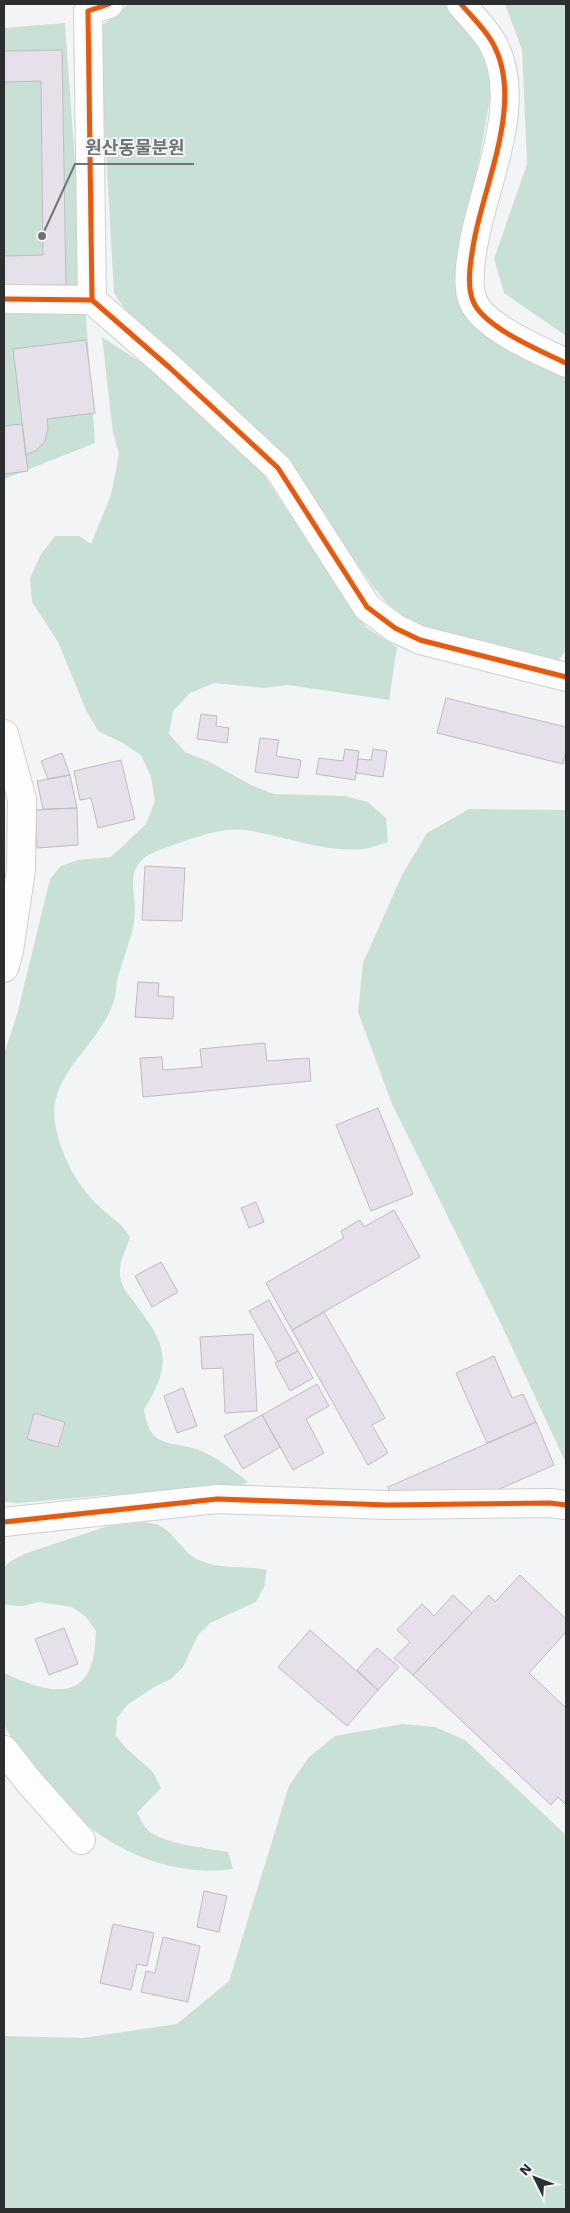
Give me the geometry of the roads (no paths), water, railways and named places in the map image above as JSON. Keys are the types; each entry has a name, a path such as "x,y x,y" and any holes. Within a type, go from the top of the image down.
{"street":[{"path":"461,4 492,41 500,60 506,87 504,120 476,232 469,269 473,301 489,322 566,363"},
{"path":"90,6 92,300"},
{"path":"4,299 92,300 170,368 278,468 367,607 395,628 420,640 566,677"},
{"path":"4,734 22,798 21,870 9,951 4,968"},
{"path":"4,1522 217,1500 386,1505 550,1503 566,1505"},
{"path":"4,1750 30,1783 81,1840"}],"place":[{"name":"원산동물분원","path":"42,236"}]}
